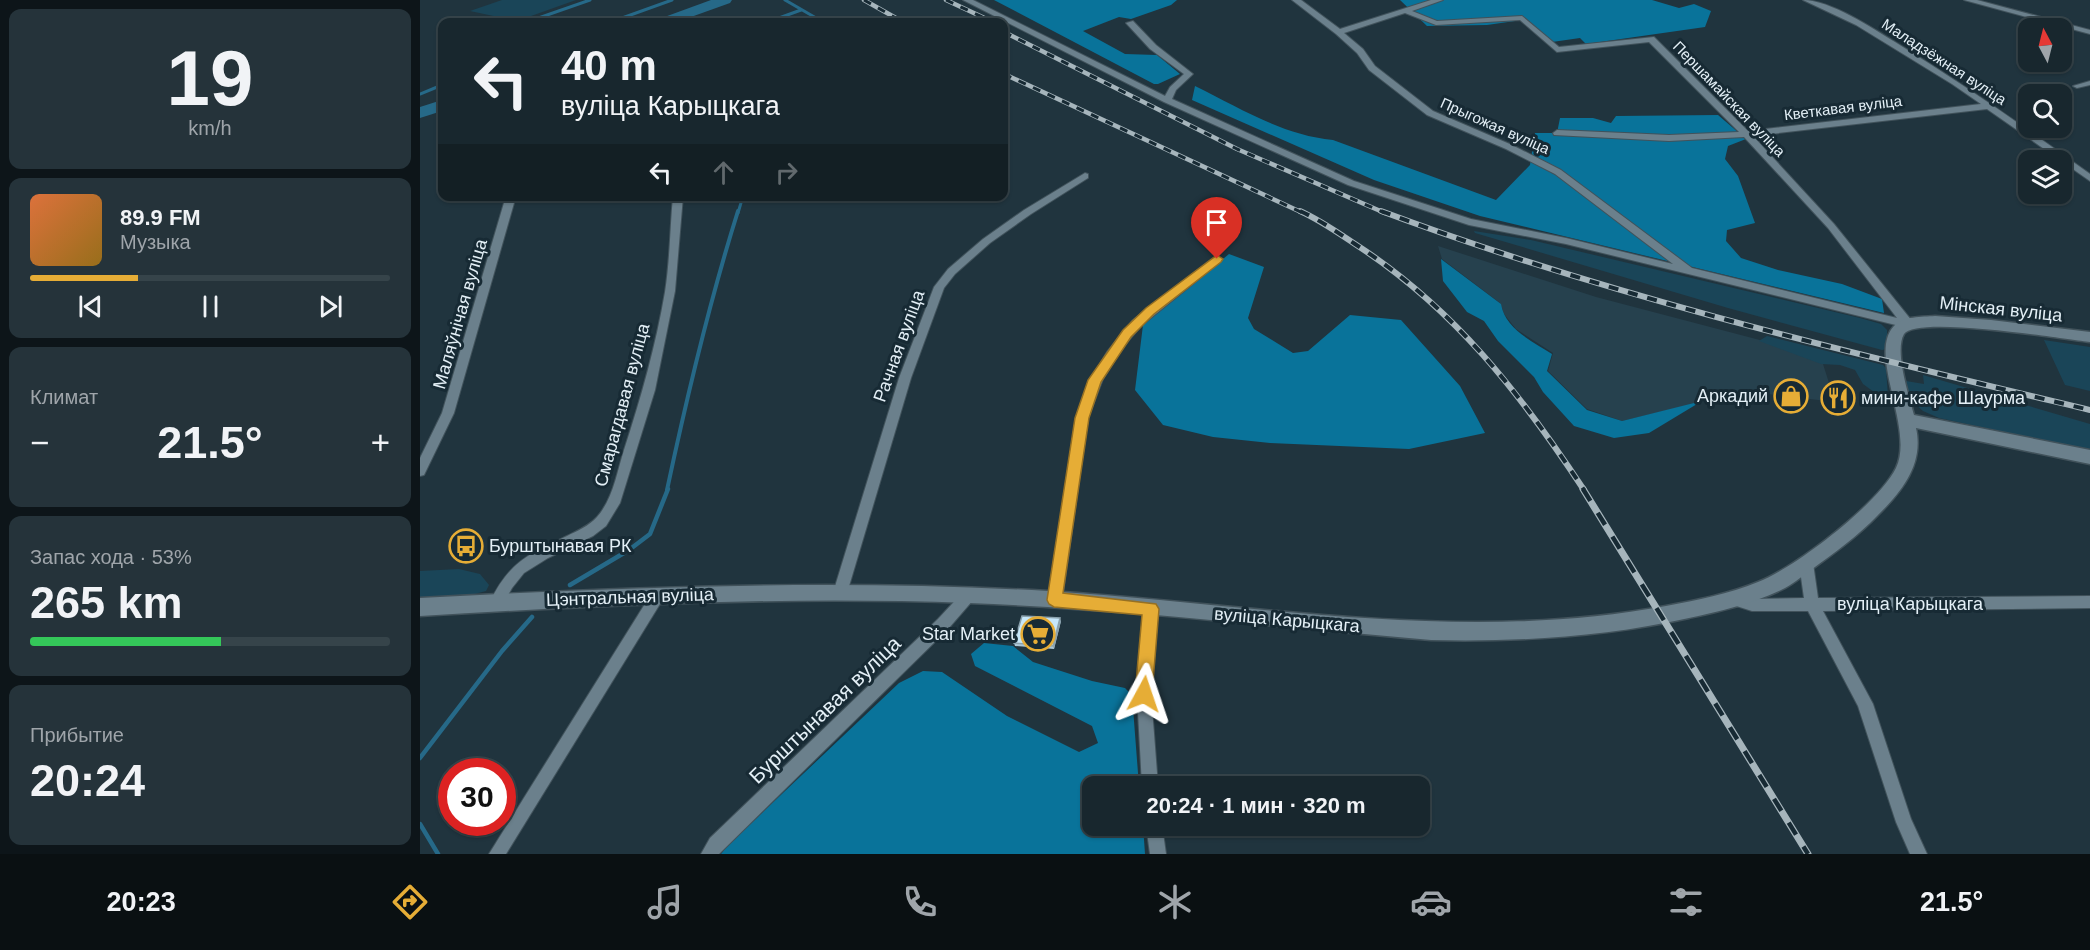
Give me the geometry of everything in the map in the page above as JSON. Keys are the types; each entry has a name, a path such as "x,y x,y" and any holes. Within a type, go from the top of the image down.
{"street":[{"path":"967,0 1003,18"},
{"name":"Прыгожая вуліца","path":"1296,0 1339,32 1360,51 1372,68 1418,106 1558,172 1690,272"},
{"path":"1339,32 1439,0"},
{"name":"Маладзёжная вуліца","path":"1807,0 1859,23 1955,82 2090,178"},
{"path":"1968,0 2090,32"},
{"name":"Першамайская вуліца","path":"1405,11 1436,23 1522,18 1557,50 1652,39 1746,134 1831,226 1908,324"},
{"path":"1008,20 1167,100 1325,174 1393,198 1469,222 1566,241 1908,324"},
{"path":"1130,23 1154,47 1189,74 1173,89 1167,100"},
{"path":"2077,86 2090,83"},
{"name":"Кветкавая вуліца","path":"1557,133 1669,138 1746,134 1988,105"},
{"name":"Рачная вуліца","path":"840,593 905,378 939,287 948,274 990,239 1084,176"},
{"name":"Маляўнічая вуліца","path":"420,471 448,413 510,201"},
{"name":"Смарагдавая вуліца","path":"497,602 519,569 543,554 588,532 608,514 614,503 649,390 670,291 678,201"},
{"path":"1054,600 1082,418 1095,380 1127,333 1137,323 1217,259"},
{"name":"Мінская вуліца","path":"1908,324 1954,322 2090,337"},
{"name":"вуліца Карыцкага","path":"840,593 969,595 1054,600 1431,631 1491,633 1556,630 1659,617 1731,599 1770,586 1806,563 1856,526 1888,494 1909,454 1908,420 1898,388 1894,357 1896,335 1901,327 1908,324"},
{"path":"1908,420 2090,457"},
{"path":"1806,563 1812,604 1865,704 1904,822 1919,854"},
{"name":"Цэнтральная вуліца","path":"420,607 658,595 840,593"},
{"path":"497,854 658,595"},
{"name":"Бурштынавая вуліца","path":"709,854 716,844 943,624 969,595"},
{"name":"вуліца Карыцкага","path":"1731,599 1752,605 2090,602"},
{"path":"1149,776 1144,694 1151,609"},
{"path":"1156,836 1158,854"}],"shaded area":[{"path":"502,0 576,0 525,18 503,18 470,11"},
{"path":"994,0 1177,0 1171,5 1131,19 1119,17 1083,31 1125,54 1157,55 1180,74 1154,84"},
{"path":"1400,0 1652,0 1679,8 1694,4 1711,11 1705,27 1586,44 1580,38 1552,42 1522,20 1487,25 1427,26"},
{"path":"1195,86 1279,127 1296,133 1333,140 1496,200 1530,165 1535,133 1557,133 1560,118 1593,118 1611,123 1616,116 1718,115 1746,139 1728,146 1725,159 1738,176 1755,223 1727,230 1726,241 1741,258 1778,270 1842,284 1882,299 1884,313 1480,216 1374,180 1192,100"},
{"path":"1474,231 1531,240 1881,324 1887,330 1887,349 1882,350 1728,308"},
{"path":"1438,246 1596,297 1775,344 1823,364 1835,402 1751,392 1733,395 1704,392 1702,402 1622,421 1587,409 1548,371 1553,353 1516,329 1504,314 1500,303 1442,259"},
{"path":"1229,254 1264,267 1248,318 1254,329 1293,353 1308,351 1350,315 1401,320 1460,386 1485,433 1409,449 1270,443 1213,437 1163,425 1135,390 1143,325"},
{"path":"1441,259 1501,304 1508,321 1520,334 1552,354 1547,371 1587,410 1622,421 1702,401 1649,433 1614,438 1574,426 1543,392 1534,377 1498,341 1484,321 1467,312 1443,281"},
{"path":"1767,336 1883,365 1886,368 1888,397 1874,392 1863,384 1855,370 1840,365 1821,364 1759,341"},
{"path":"2044,340 2090,347 2090,391 2065,385"},
{"path":"1923,375 2090,424 2090,450 1939,418 1923,411 1908,395 1906,381 1924,384"},
{"path":"459,569 480,574 489,585 486,591 467,596 420,600 420,571"},
{"path":"984,643 1013,646 1033,662 1092,681 1125,688 1132,695 1138,776 1082,776 1082,836 1144,836 1145,854 721,854 899,683 923,671 942,672 1007,716 1079,752 1098,743 1092,726 975,666 971,654"}],"building":[{"name":"Star Market","path":"1022,616 1060,618 1053,646 1014,643"}],"waterway":[{"path":"538,18 590,0"},
{"path":"622,18 672,0"},
{"path":"675,18 725,0"},
{"path":"785,0 816,18"},
{"path":"779,18 801,10"},
{"path":"420,94 438,87"},
{"path":"420,113 438,106"},
{"path":"738,213 742,201"},
{"path":"667,490 699,350 738,211"},
{"path":"570,585 629,550 650,534 668,489"},
{"path":"420,758 502,651 532,617"},
{"path":"420,824 438,854"}],"railway":[{"path":"864,0 896,18"},
{"path":"946,0 984,18"},
{"path":"1008,34 1237,149 1385,213"},
{"path":"1008,76 1303,213"},
{"path":"1300,211 1335,231 1391,269 1454,324 1510,386 1584,490"},
{"path":"1381,211 1468,242 1644,297 1822,345 2090,410"},
{"path":"1583,489 1808,854"}],"place":[{"name":"Аркадий","path":"1791,396"},
{"name":"мини-кафе Шаурма","path":"1838,398"},
{"name":"Бурштынавая РК","path":"466,546"},
{"name":"Star Market","path":"1038,634"}],"route":[{"path":"1144,694 1151,609 1054,600 1082,418 1095,380 1127,333 1150,311 1217,259"}]}
